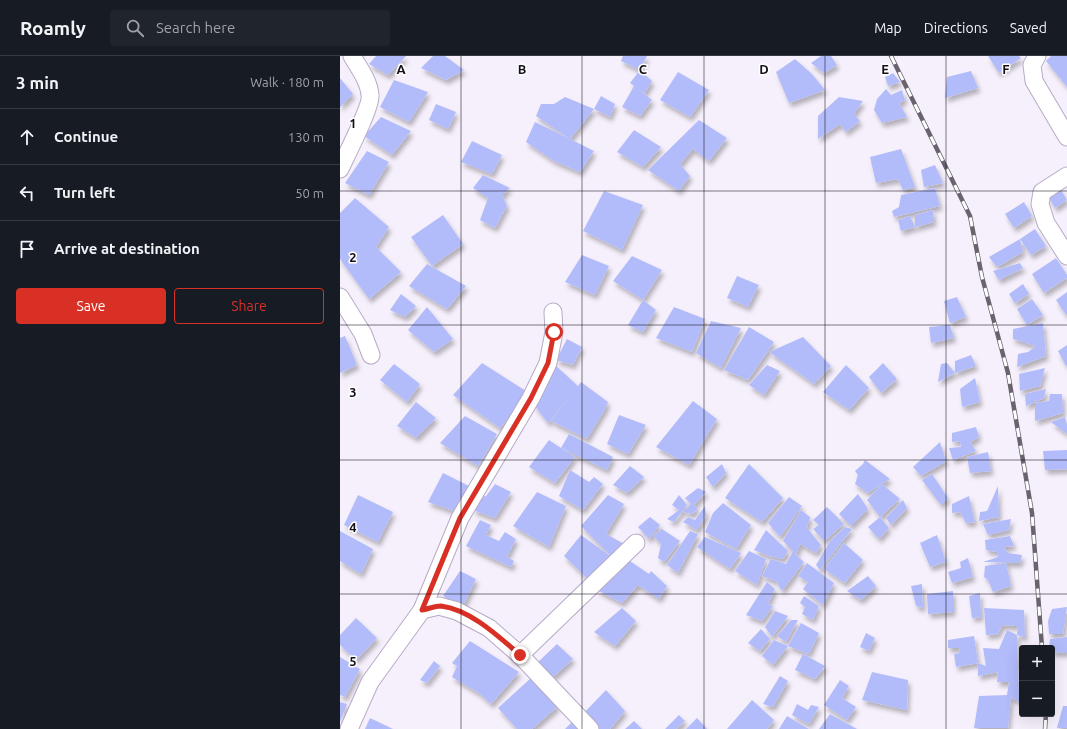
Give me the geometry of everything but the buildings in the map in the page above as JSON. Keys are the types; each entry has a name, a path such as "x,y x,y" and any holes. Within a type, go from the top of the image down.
{"street":[{"path":"340,169 361,124 371,96 364,77 352,56"},
{"path":"1036,56 1032,65 1034,81 1067,137"},
{"path":"1067,176 1042,192 1040,204 1046,222 1067,256"},
{"path":"340,297 363,334 371,355"},
{"path":"349,729 370,682 422,610 460,518 531,398 548,363 554,332 553,312"},
{"path":"520,655 636,543"},
{"path":"422,610 439,606 457,610 489,628 520,655 590,729"}],"railway":[{"path":"891,56 970,216 982,277 1008,373 1032,513 1042,645"},
{"path":"1045,729 1046,717"}],"route":[{"path":"520,655 489,628 457,610 439,606 422,610 460,518 531,398 548,363 554,332"}]}
